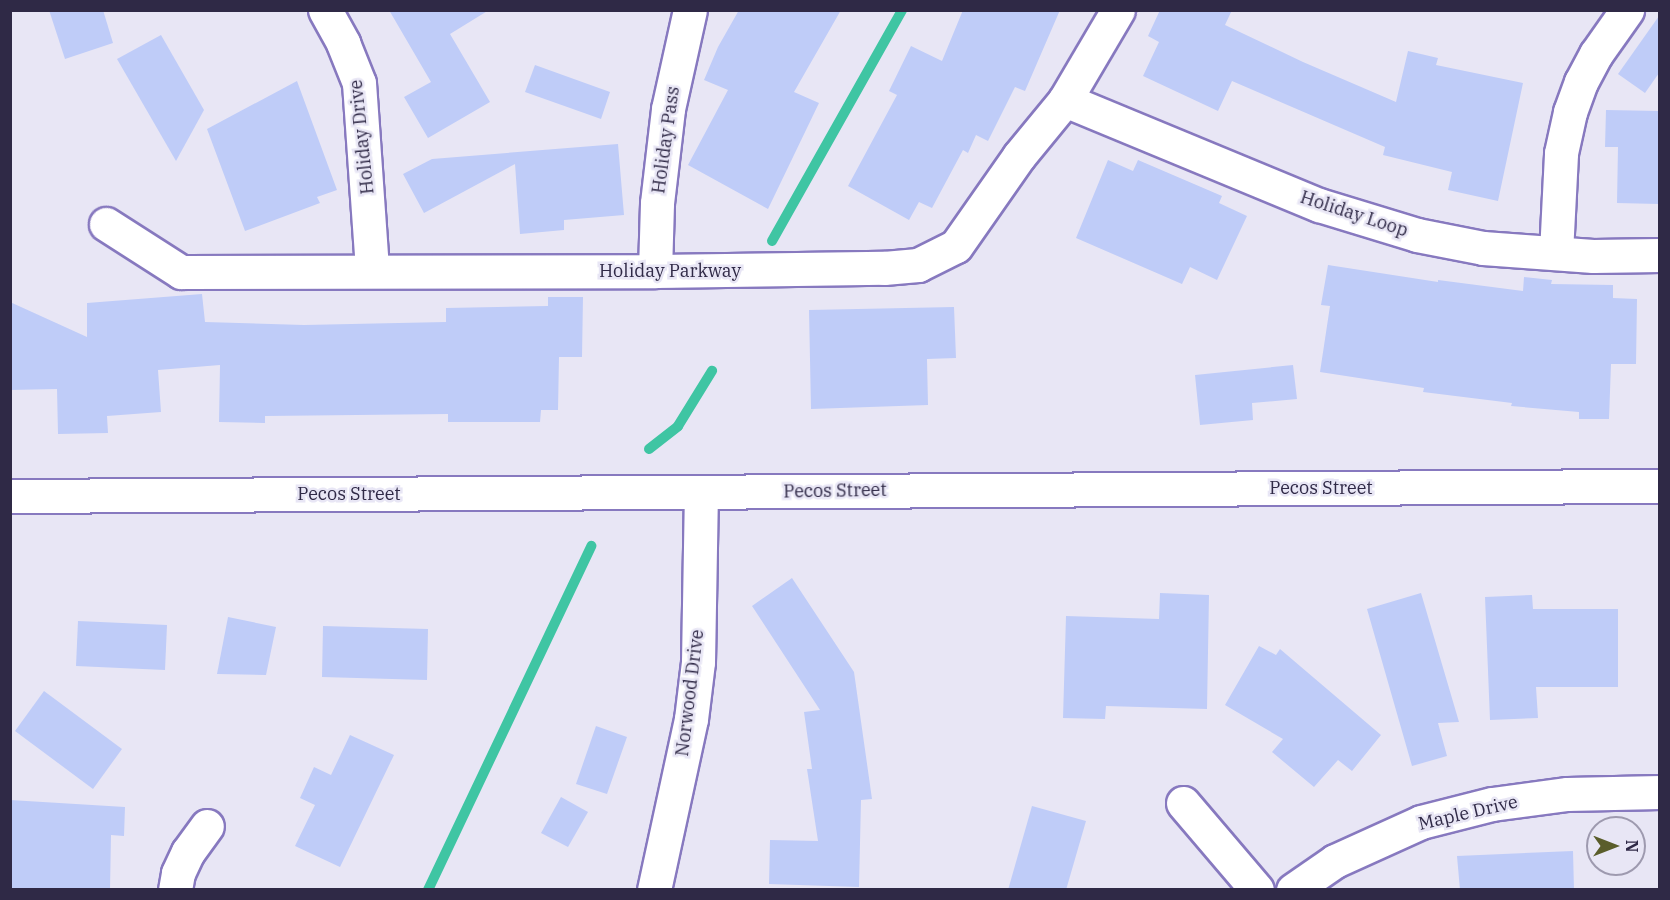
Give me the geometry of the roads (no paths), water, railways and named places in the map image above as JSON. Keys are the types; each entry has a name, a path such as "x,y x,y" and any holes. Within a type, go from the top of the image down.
{"street":[{"name":"Holiday Drive","path":"325,10 343,43 359,83 372,271"},
{"name":"Holiday Pass","path":"655,271 657,203 668,109 690,10"},
{"name":"Holiday Parkway","path":"106,224 181,272 655,271 884,268 918,265 956,246 1019,156 1065,100 1118,10"},
{"path":"1556,253 1561,153 1570,112 1581,82 1596,54 1627,10"},
{"name":"Holiday Loop","path":"1065,100 1330,208 1417,235 1483,248 1556,253 1659,255"},
{"name":"Pecos Street","path":"10,495 1659,486"},
{"name":"Norwood Drive","path":"654,890 679,782 698,662 701,493"},
{"name":"Maple Drive","path":"1293,890 1335,861 1391,834 1431,820 1492,804 1567,794 1659,792"},
{"path":"1183,803 1257,890"},
{"path":"175,890 178,873 188,852 207,826"}],"waterway":[{"path":"772,241 902,10"},
{"path":"649,449 678,426 712,371"},
{"path":"428,890 591,546"}]}
